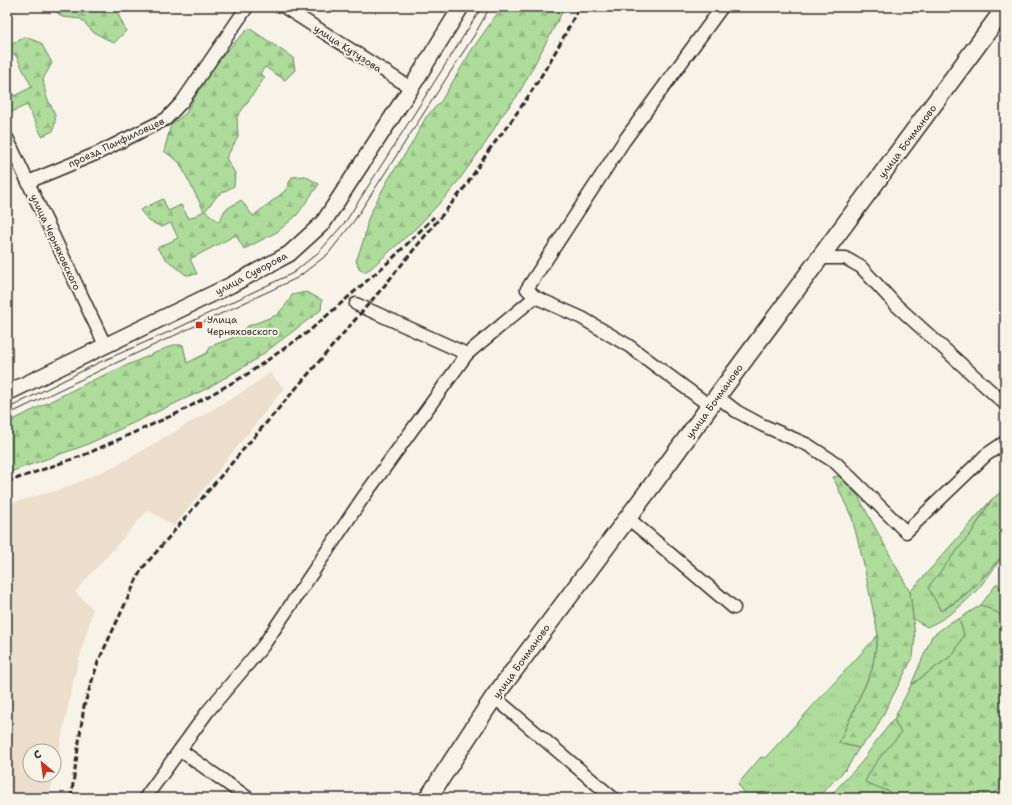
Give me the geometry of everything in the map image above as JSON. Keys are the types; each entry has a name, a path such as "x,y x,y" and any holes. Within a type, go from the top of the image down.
{"main road":[{"name":"улица Бочманово","path":"428,798 494,697 1005,8"}],"street":[{"name":"проезд Панфиловцев","path":"28,182 98,153 166,120 182,102 247,7"},
{"name":"улица Кутузова","path":"284,7 411,88"},
{"name":"улица Суворова","path":"7,393 231,285 289,254 323,222 411,88 461,7"},
{"path":"722,7 624,141 527,289 535,297 582,318 629,346 714,401 762,425 808,445 836,462 906,532 986,455 1005,442"},
{"name":"улица Черняховского","path":"7,138 105,346"},
{"path":"821,258 845,258 861,267 896,304 1005,404"},
{"path":"145,798 208,711 263,646 362,499 468,354 535,297"},
{"path":"356,304 468,354"},
{"path":"628,518 734,608"},
{"path":"494,697 613,798"},
{"path":"180,750 248,798"}],"shaded area":[{"path":"270,373 284,388 174,526 148,510 75,592 93,609 74,678 60,743 22,743 22,783 52,783 48,798 15,798 7,796 7,504 63,489 119,464 246,390"}],"green space":[{"path":"51,7 108,7 118,14 126,31 114,43 93,32 81,19 62,17"},
{"path":"502,7 565,7 518,95 501,117 487,141 451,191 417,227 370,269 364,272 359,268 356,261 364,239 368,219 377,200 389,178 411,145 426,117 441,101 473,48"},
{"path":"249,28 293,58 295,70 285,80 265,67 260,74 265,77 237,117 238,137 226,158 235,173 234,186 218,195 205,211 219,222 225,210 241,200 253,216 285,191 292,177 305,176 319,184 297,215 277,232 244,249 236,235 190,259 197,274 186,275 166,259 157,248 178,238 171,223 162,227 149,221 140,210 163,199 168,211 181,205 189,219 204,211 179,162 164,151 171,125 186,113 209,72"},
{"path":"25,37 41,43 52,63 43,79 46,96 54,113 55,120 53,131 42,136 27,105 7,114 7,83 14,96 32,87 15,54 7,58 7,47"},
{"path":"306,292 322,300 321,310 255,360 206,389 86,445 7,473 7,423 91,381 173,345 183,345 187,363 207,353 211,346 232,338 248,326 277,315 292,295"},
{"path":"839,476 858,496 910,592 915,637 913,657 873,734 859,748 839,743 872,670 878,635 863,561 852,518 833,477"},
{"path":"1005,489 1005,553 976,585 958,600 941,611 928,587 972,532 992,499"},
{"path":"992,499 972,532 929,587 941,611 968,592 1005,553 989,576 971,596 962,605 940,621 927,627 913,619 910,592"},
{"path":"997,583 1005,594 1005,622 998,613 981,605"},
{"path":"981,605 998,613 1005,622 1005,785 988,798 887,798 890,792 865,782 876,762 901,733 894,719 911,685 954,654 964,634 959,619"},
{"path":"959,619 964,634 954,654 911,685 932,636 951,622"},
{"path":"878,635 872,670 839,743 859,748 847,768 817,798 741,798 744,792 738,784 761,757 765,758"},
{"path":"894,719 901,733 876,762 865,782 891,792 887,798 828,798 861,763"}],"tram line":[{"path":"7,409 98,363 180,327 293,273 320,251 346,221 482,7"},
{"path":"7,415 297,278 328,254 354,221 475,34 490,7"}],"railway":[{"path":"488,151 538,82 579,7"},
{"path":"71,798 84,706 98,662 141,570 385,285 465,187 491,147"},
{"path":"7,482 84,455 180,412 246,375 308,332 392,259 434,217"}],"place":[{"name":"Улица Черняховского","path":"199,325"}]}
